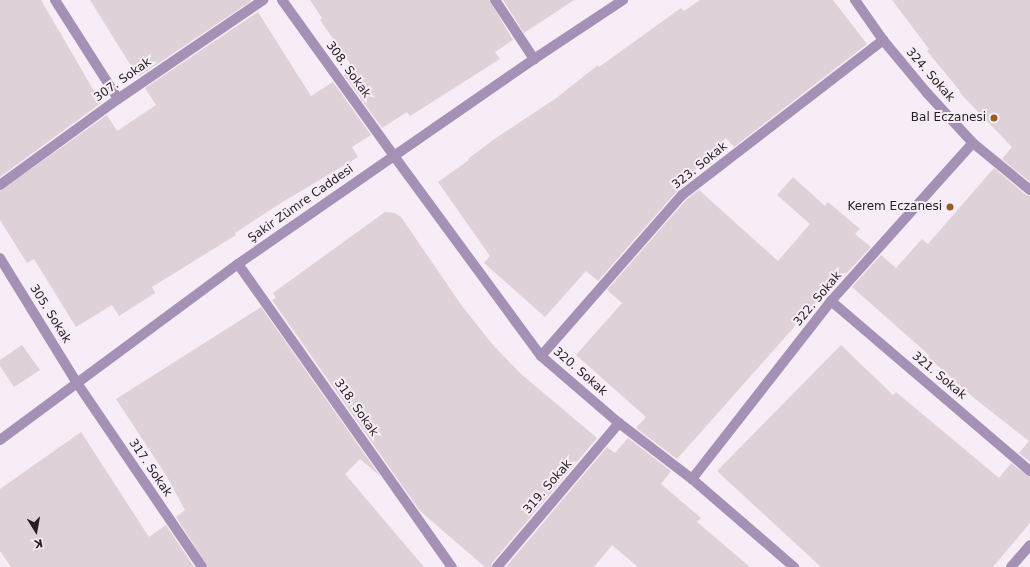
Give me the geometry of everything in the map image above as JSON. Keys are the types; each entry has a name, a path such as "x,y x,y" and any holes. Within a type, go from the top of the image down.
{"street":[{"path":"56,0 118,99"},
{"name":"307. Sokak","path":"0,185 118,99 263,0"},
{"name":"308. Sokak","path":"282,0 394,156"},
{"path":"495,0 534,59"},
{"name":"Şakir Zümre Caddesi","path":"0,440 238,264 534,59 623,0"},
{"name":"324. Sokak","path":"855,0 884,40 927,93 973,143 1030,190"},
{"name":"323. Sokak","path":"541,356 682,195 884,40"},
{"name":"322. Sokak","path":"692,479 831,301 973,143"},
{"name":"320. Sokak","path":"394,156 541,356 619,423 692,479 794,567"},
{"name":"305. Sokak","path":"0,258 77,383"},
{"name":"318. Sokak","path":"238,264 452,567"},
{"name":"321. Sokak","path":"831,301 1030,471"},
{"name":"317. Sokak","path":"77,383 202,567"},
{"name":"319. Sokak","path":"497,567 619,423"},
{"path":"1011,567 1030,545"}],"building":[{"path":"0,0 41,0 101,103 0,177"},
{"path":"90,0 250,0 251,1 138,77"},
{"path":"310,0 489,0 513,40 495,52 500,59 410,116 407,112 382,128 344,75 354,69 320,20 322,18"},
{"path":"503,0 574,0 524,33"},
{"path":"700,0 833,0 867,44 734,147 727,139 686,179 689,182 677,191 598,281 586,271 545,317 484,263 490,256 438,182 469,160 468,159 493,140 555,99 598,65 599,67 681,8 684,11"},
{"path":"892,0 1030,0 1030,182 1002,159 1012,147 959,92 960,91 927,51 929,49"},
{"path":"258,12 311,96 333,82 371,135 352,147 358,157 281,203 235,233 236,235 152,287 155,293 119,316 112,305 76,327 34,259 27,263 0,220 0,191 107,115 117,131 156,105 145,88"},
{"path":"994,168 1026,195 1030,196 1030,462 1019,453 1029,441 974,398 928,357 929,355 852,287 881,255 896,268 922,239 928,244"},
{"path":"793,177 825,206 828,202 860,229 855,234 871,247 829,292 827,290 677,459 636,428 646,417 576,355 622,303 607,290 686,200 699,190 778,261 810,224 777,195"},
{"path":"385,212 395,213 401,217 462,306 493,345 521,374 597,438 492,563 491,567 485,567 420,511 272,300 276,298 273,293"},
{"path":"261,307 380,476 360,459 345,474 424,567 208,567 176,517 185,510 166,475 116,399"},
{"path":"22,345 40,370 14,387 0,366 0,360"},
{"path":"841,345 893,395 896,392 999,478 1011,463 1030,477 1030,523 993,567 821,567 717,471"},
{"path":"81,432 149,537 166,525 194,567 11,567 0,551 0,489"},
{"path":"628,438 671,471 661,484 701,518 697,522 750,567 638,567 612,545 594,567 506,567 607,447 615,453"}],"place":[{"name":"Bal Eczanesi","path":"994,118"},
{"name":"Kerem Eczanesi","path":"950,207"}]}
